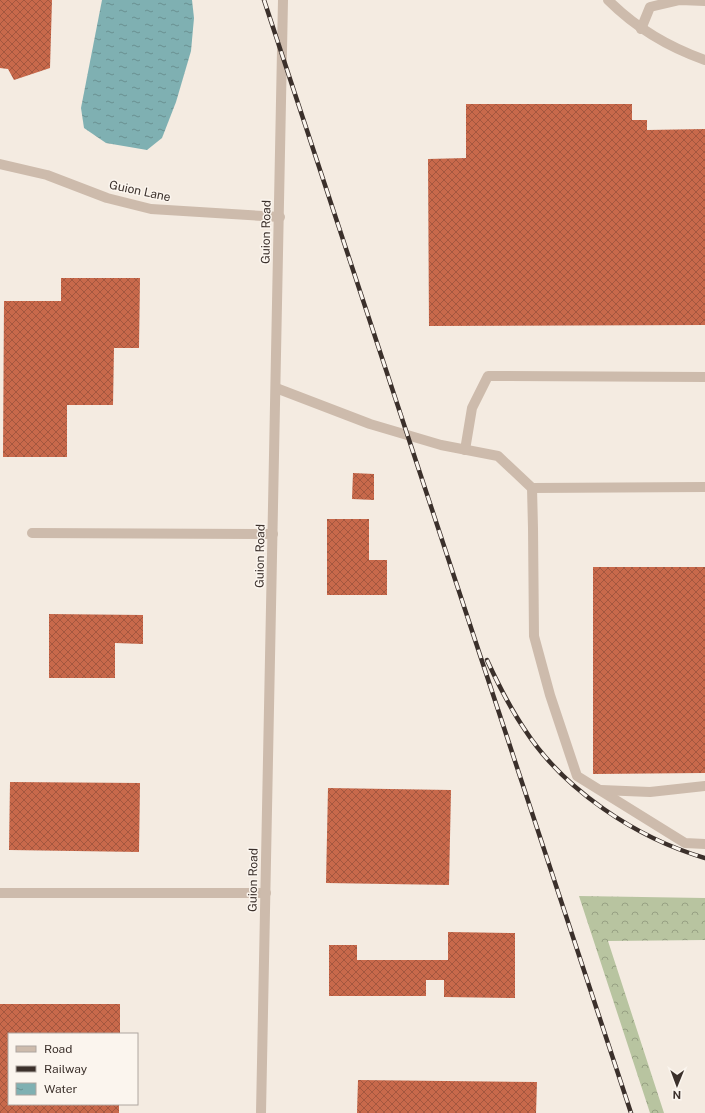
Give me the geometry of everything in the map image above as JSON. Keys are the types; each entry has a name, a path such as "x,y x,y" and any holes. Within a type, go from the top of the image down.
{"street":[{"name":"Guion Road","path":"261,1113 280,217 283,0"},
{"path":"608,0 641,29 678,50 705,60"},
{"path":"641,29 650,4 680,0 705,1"},
{"name":"Guion Lane","path":"0,164 46,175 107,198 151,209 280,217"},
{"path":"465,450 472,408 488,376 705,377"},
{"path":"276,388 370,424 424,441 498,456 532,488 705,487"},
{"path":"532,488 534,636 550,695 577,776 684,843 705,844"},
{"path":"32,533 273,534"},
{"path":"601,790 650,792 705,786"},
{"path":"0,893 266,893"}],"green space":[{"path":"579,896 705,898 705,940 608,941 664,1113 650,1113"}],"water":[{"path":"102,0 192,0 194,18 191,51 176,102 162,138 147,150 106,143 84,128 81,108"}],"building":[{"path":"0,0 52,0 50,68 14,80 8,69 0,68"},
{"path":"466,104 632,104 632,120 647,120 647,130 705,129 705,325 429,326 428,159 466,158"},
{"path":"61,278 140,278 139,348 114,348 113,405 67,405 67,457 3,457 4,301 61,301"},
{"path":"353,473 374,474 374,500 352,499"},
{"path":"327,519 369,519 369,560 387,560 387,595 327,595"},
{"path":"593,567 705,567 705,773 593,774"},
{"path":"49,614 143,615 143,644 115,643 115,678 49,678"},
{"path":"10,782 140,783 139,852 9,850"},
{"path":"328,788 451,790 449,885 326,883"},
{"path":"448,932 515,933 515,998 444,997 444,980 426,980 426,996 329,996 329,945 357,945 357,960 448,960"},
{"path":"0,1004 120,1004 120,1033 8,1033 8,1105 119,1105 119,1113 0,1113"},
{"path":"358,1080 537,1082 536,1113 357,1113"}],"railway":[{"path":"264,0 631,1113"},
{"path":"487,660 504,696 525,730 541,752 581,792 628,825 653,838 705,858"}]}
